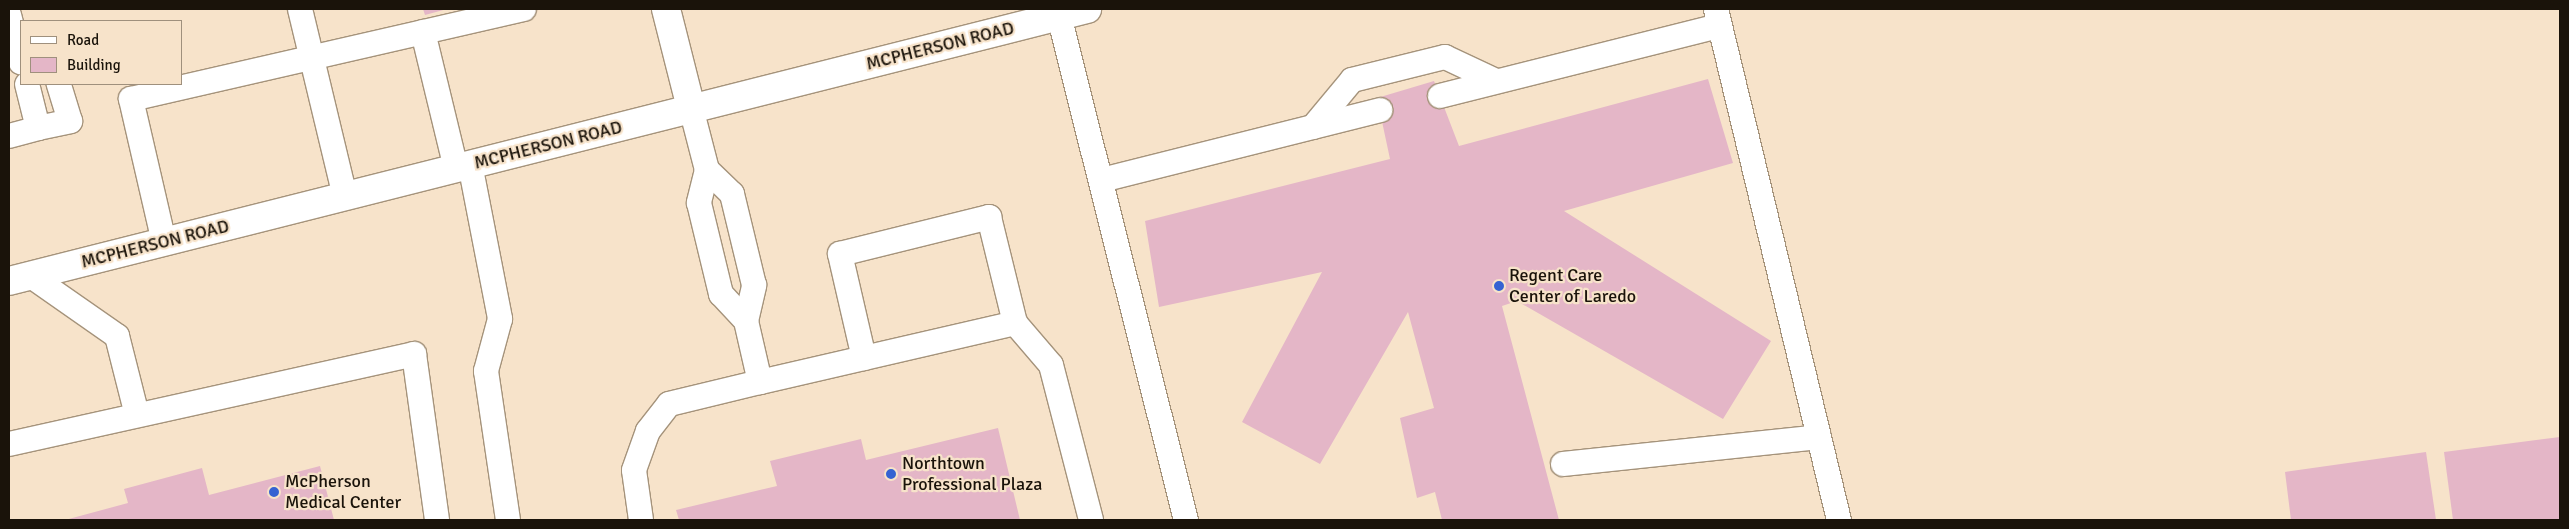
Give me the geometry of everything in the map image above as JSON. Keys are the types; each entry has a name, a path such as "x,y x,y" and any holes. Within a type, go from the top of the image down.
{"main road":[{"path":"666,9 691,108"},
{"name":"MCPHERSON ROAD","path":"20,279 1053,14 1087,9"}],"lane":[{"path":"300,9 345,196"},
{"path":"164,242 131,99 524,9"},
{"path":"1053,14 1102,180 1186,520"},
{"path":"9,15 18,41 20,55"},
{"path":"1440,96 1717,17 1839,520"},
{"path":"424,32 463,166 500,319 486,371 508,520"},
{"path":"1313,127 1352,80 1445,57 1496,81"},
{"path":"27,85 38,128"},
{"path":"9,136 70,121 59,85"},
{"path":"691,108 707,170 699,203 721,294 746,321"},
{"path":"1102,180 1380,110"},
{"path":"707,170 732,194 754,285 746,321 760,382"},
{"path":"864,358 840,254 989,217 1015,323 1051,365 1091,520"},
{"path":"20,279 118,336 137,415"},
{"path":"641,520 634,470 648,431 669,404 1015,323"},
{"path":"9,444 414,354 437,520"},
{"path":"1563,464 1819,437"}],"building":[{"path":"423,9 447,9 425,15"},
{"name":"Regent Care Center of Laredo","path":"1708,79 1733,163 1564,211 1771,341 1723,419 1517,301 1502,306 1559,520 1442,520 1435,492 1417,498 1400,418 1434,408 1408,312 1320,464 1242,422 1322,272 1159,307 1145,221 1390,159 1377,98 1434,81 1459,146"},
{"name":"Northtown Professional Plaza","path":"998,428 1020,520 679,520 676,510 777,486 770,461 861,439 866,460"},
{"path":"2560,437 2560,520 2453,520 2444,452"},
{"path":"2426,452 2436,520 2291,520 2285,472"},
{"name":"McPherson Medical Center","path":"320,466 334,520 65,520 128,503 124,489 202,468 209,495"}],"place":[{"name":"Regent Care Center of Laredo","path":"1499,286"},
{"name":"Northtown Professional Plaza","path":"891,474"},
{"name":"McPherson Medical Center","path":"274,492"}]}
